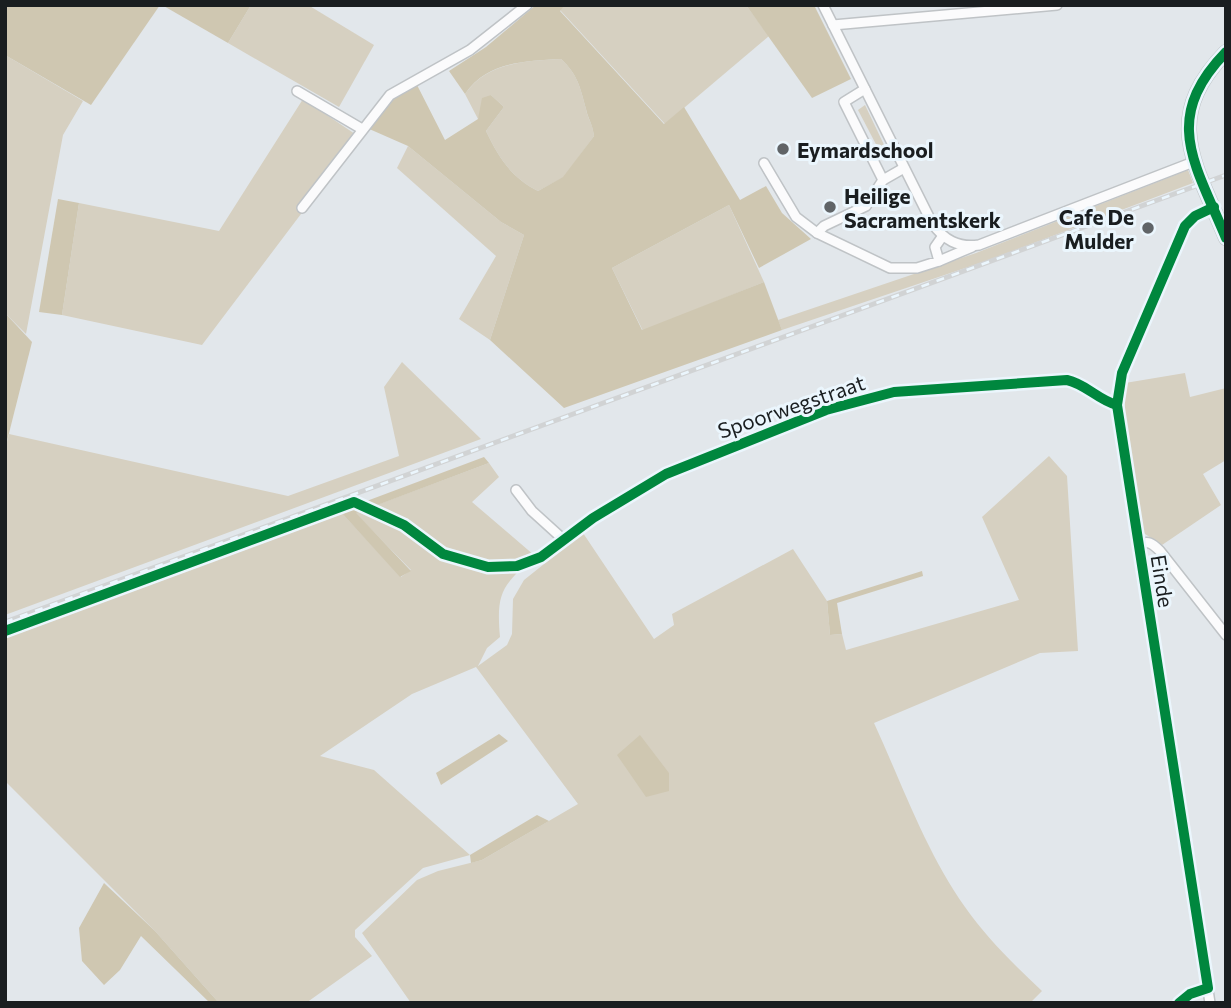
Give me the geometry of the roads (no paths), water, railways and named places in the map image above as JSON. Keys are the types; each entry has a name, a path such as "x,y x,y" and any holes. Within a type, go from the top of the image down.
{"main road":[{"path":"1226,52 1199,82 1191,100 1188,125 1196,161 1226,238"}],"street":[{"path":"302,208 390,95 455,61 527,5"},
{"path":"823,5 904,168 942,237 961,245 974,246"},
{"path":"833,25 1056,5"},
{"path":"865,89 844,102 883,180"},
{"path":"297,92 362,129"},
{"path":"764,163 796,217 817,233 890,268 917,268 1196,161"},
{"path":"817,233 824,226 866,206 883,180 904,168"},
{"name":"Einde","path":"1210,1003 1117,405 1122,373 1185,226 1195,216 1214,207"},
{"path":"939,261 935,247 942,237"},
{"name":"Spoorwegstraat","path":"541,557 593,518 666,474 849,402 919,389 1067,380 1077,382 1102,401 1117,405"},
{"path":"516,490 532,511 564,540"},
{"path":"1138,545 1145,541 1152,543 1160,551 1226,635"},
{"path":"1180,1003 1189,994 1208,988"}],"railway":[{"path":"5,622 1226,175"}],"place":[{"name":"Eymardschool","path":"783,149"},
{"name":"Heilige Sacramentskerk","path":"830,207"},
{"name":"Cafe De Mulder","path":"1148,228"}]}
